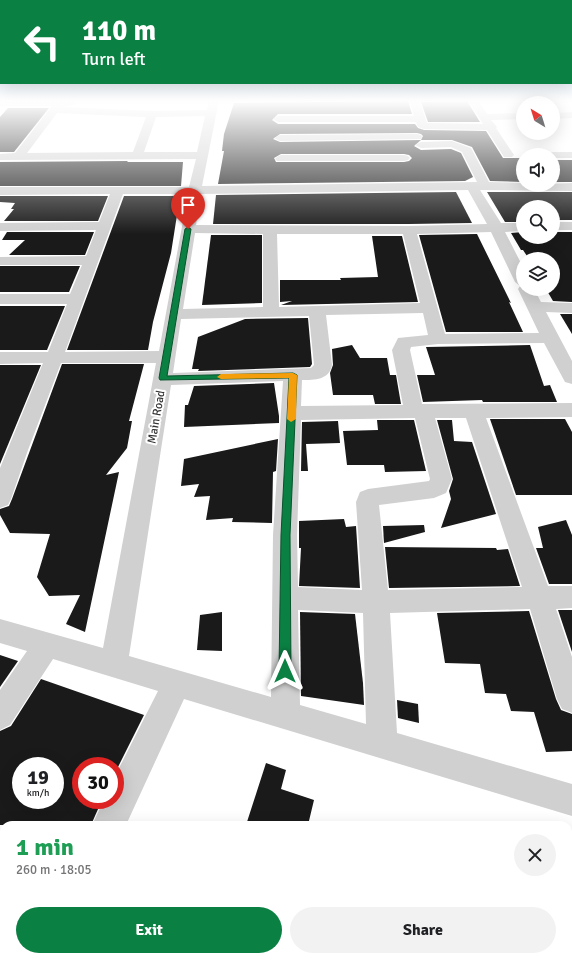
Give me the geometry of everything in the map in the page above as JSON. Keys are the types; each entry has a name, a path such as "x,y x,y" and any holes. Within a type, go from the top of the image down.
{"street":[{"path":"18,157 27,145"},
{"path":"137,156 141,145"},
{"name":"Main Road","path":"114,665 188,229 204,145"},
{"path":"280,145 281,163 406,165"},
{"path":"412,188 406,165 417,145"},
{"path":"456,145 467,150 470,156 478,186 516,268"},
{"path":"502,145 508,156"},
{"path":"0,157 202,155"},
{"path":"470,156 516,155"},
{"path":"560,155 572,155"},
{"path":"0,191 195,190 281,186 412,188 478,186 572,187"},
{"path":"0,499 10,443 47,377 118,190"},
{"path":"0,227 105,226"},
{"path":"188,229 409,230 516,226"},
{"path":"560,226 572,226"},
{"path":"270,230 272,311"},
{"path":"409,230 428,308 438,339"},
{"path":"0,261 91,260"},
{"path":"530,296 550,338 570,371"},
{"path":"0,299 76,298"},
{"path":"535,307 572,308"},
{"path":"174,314 428,308"},
{"path":"163,378 315,374 322,370 323,365 317,311"},
{"path":"382,744 376,602 366,502 368,498 434,489 438,487 441,480 418,411 401,345 404,342 410,341 438,339 550,338"},
{"path":"0,358 166,357"},
{"path":"285,715 286,535 293,375"},
{"path":"292,413 572,410"},
{"path":"474,411 539,598 572,699"},
{"path":"285,598 376,602 572,597"},
{"path":"0,631 572,800"},
{"path":"0,715 47,645"},
{"path":"111,821 176,683"}],"building":[{"path":"0,145 20,145 14,152 0,152"},
{"path":"223,145 415,145 414,146 421,150 451,149 461,153 473,177 465,181 218,184 224,151 222,151","holes":["281,154 404,154 409,155 412,158 409,161 404,162 276,162 274,158"]},
{"path":"466,145 495,145 503,158 516,158 516,182 490,181 472,147"},
{"path":"560,160 572,160 572,182 560,182"},
{"path":"128,161 127,162 183,162 181,186 0,186 0,162"},
{"path":"456,192 472,223 213,224 216,195"},
{"path":"487,192 572,192 572,220 560,220 560,200 516,200 516,222 505,222"},
{"path":"0,196 108,196 98,221 4,221 14,209 11,209 15,203 0,202"},
{"path":"124,196 180,196 171,253 153,322 148,350 67,350"},
{"path":"7,232 94,232 85,255 9,255 25,240 2,240"},
{"path":"560,232 572,232 572,302 553,301 550,296 560,296 560,252 524,252 521,250 517,244 560,244"},
{"path":"511,233 516,233 516,242"},
{"path":"477,234 511,303 509,302 523,332 446,332 419,235"},
{"path":"211,235 262,235 262,303 202,305"},
{"path":"372,236 402,236 418,302 281,305 292,301 280,302 280,280 341,280 340,278 378,277"},
{"path":"0,266 80,266 69,292 0,292"},
{"path":"0,306 65,306 47,350 0,350"},
{"path":"560,314 572,314 572,334"},
{"path":"308,318 312,364 310,367 198,371 199,369 192,369 198,337 245,319"},
{"path":"352,345 360,358 387,358 390,375 396,375 401,404 375,404 373,395 333,395 330,373 333,365 332,349"},
{"path":"530,345 544,386 550,385 557,402 483,402 482,400 423,402 417,375 435,375 426,347"},
{"path":"62,364 144,364 129,421 132,421 127,448 106,475 119,472 85,632 66,624 80,595 49,596 37,577 50,534 10,533 0,515 0,509 9,506 12,499"},
{"path":"0,365 41,365 0,464"},
{"path":"274,383 279,423 184,427 185,405 188,405 194,386"},
{"path":"490,419 565,419 572,432 572,495 516,495"},
{"path":"377,420 414,420 426,471 385,472 384,465 347,465 343,431 378,430"},
{"path":"437,420 452,420 454,441 472,442 496,514 441,528 451,499 449,491 453,479"},
{"path":"338,421 340,443 306,444 308,471 301,471 302,422"},
{"path":"278,439 276,471 273,472 272,523 232,522 233,518 206,520 210,496 194,497 199,484 181,486 184,459"},
{"path":"344,519 346,527 356,526 360,588 299,586 301,548 299,548 299,521"},
{"path":"566,520 572,535 572,584 549,584 536,548 543,548 538,527"},
{"path":"424,525 425,532 384,543 383,526"},
{"path":"385,547 508,549 520,586 389,588"},
{"path":"558,610 572,610 572,652"},
{"path":"529,611 556,699 561,710 572,714 572,751 546,752 534,712 511,711 506,694 485,693 480,664 445,663 437,613"},
{"path":"222,612 222,651 197,650 200,615"},
{"path":"300,612 355,614 364,705 301,696"},
{"path":"0,655 18,661 0,687"},
{"path":"41,679 144,715 123,757 72,757 72,809 98,809 93,821 0,821 0,731 11,726"},
{"path":"397,700 418,704 419,723 398,718"},
{"path":"266,763 286,770 281,789 314,800 309,821 247,821"}],"slow traffic":[{"path":"221,377 293,375 291,419"}],"route":[{"path":"188,229 163,378 293,375 286,535 285,671"}]}
